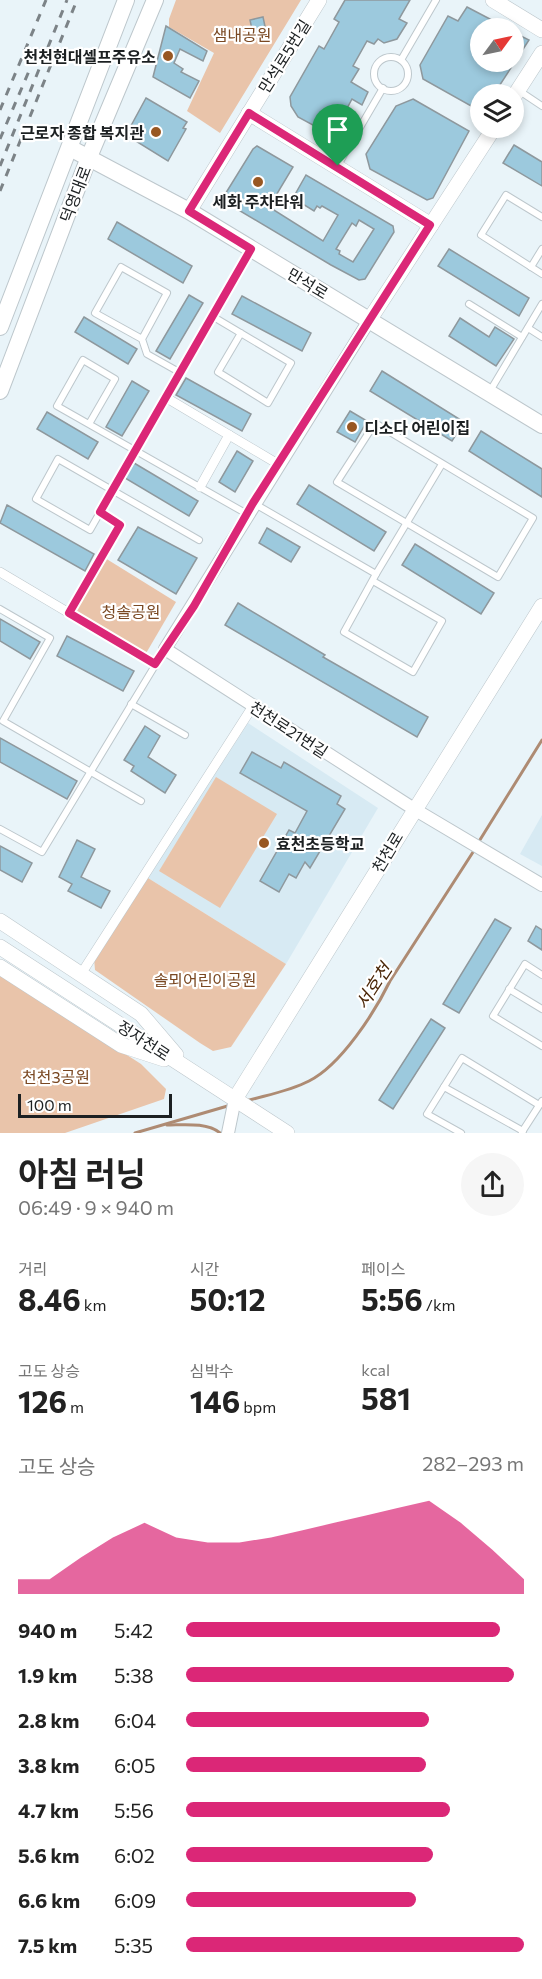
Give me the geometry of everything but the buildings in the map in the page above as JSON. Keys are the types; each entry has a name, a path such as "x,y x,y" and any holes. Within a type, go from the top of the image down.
{"main road":[{"name":"덕영대로","path":"0,327 126,0"},
{"name":"덕영대로","path":"0,391 89,157 155,0"},
{"name":"만석로","path":"70,148 189,211 542,425"}],"street":[{"name":"만석로5번길","path":"189,211 319,0"},
{"path":"493,0 542,30"},
{"path":"522,84 542,53"},
{"path":"249,113 430,225"},
{"path":"165,649 194,606 250,508 487,138"},
{"path":"165,397 278,464"},
{"path":"200,487 229,435"},
{"path":"69,613 120,525 100,512"},
{"path":"0,572 155,664"},
{"name":"천천로","path":"236,1099 542,606"},
{"name":"천천로21번길","path":"165,649 414,809 542,885"},
{"path":"81,974 253,706"},
{"path":"0,921 141,1014 186,1067"},
{"name":"정자천로","path":"0,947 287,1133"},
{"path":"0,967 121,1045 186,1067"},
{"path":"228,1133 236,1099"}],"lane":[{"path":"401,60 436,0"},
{"path":"385,58 401,60 408,73 405,84 396,90 383,88 374,76 376,65 385,58"},
{"path":"338,166 383,88"},
{"path":"524,98 542,106"},
{"path":"542,217 506,195 481,235 542,274"},
{"path":"199,540 112,490 58,459 36,499 90,530 100,512 112,490 134,450 251,249"},
{"path":"531,267 542,249"},
{"path":"142,339 167,293 121,267 95,313 142,339 147,354 179,372"},
{"path":"469,304 522,337"},
{"path":"489,393 542,304"},
{"path":"212,316 241,333 291,363 268,403 218,372 241,333"},
{"path":"528,328 542,337"},
{"path":"89,424 115,379 82,360 57,406 200,487 250,508 374,578 442,621 413,672 344,632 374,578 442,464"},
{"path":"375,423 442,464 533,518 498,577 337,482 375,423"},
{"path":"0,609 50,638 3,721 141,801"},
{"path":"0,829 42,852 165,649"},
{"path":"131,704 185,735"},
{"path":"542,975 525,964 493,1016 542,1046"},
{"path":"509,989 542,1009"},
{"path":"444,1087 522,1132 541,1103 462,1058 427,1114 461,1133"}],"shaded area":[{"name":"효천초등학교","path":"248,723 378,808 286,964 148,878"},
{"path":"542,815 542,866 520,854"}],"green space":[{"name":"샘내공원","path":"176,0 301,0 220,133 187,111 214,53 169,27 169,19"},
{"name":"청솔공원","path":"105,558 176,602 145,655 72,611"},
{"path":"216,777 277,814 220,908 159,871"},
{"name":"솔뫼어린이공원","path":"148,878 286,964 231,1047 213,1051 95,970 94,958"},
{"name":"천천3공원","path":"0,974 141,1064 166,1089 164,1099 65,1133 0,1133"}],"waterway":[{"name":"서호천","path":"478,843 542,740"},
{"name":"서호천","path":"246,1101 309,1081 345,1051 376,1007 390,981 475,849"},
{"name":"서호천","path":"135,1133 231,1105"},
{"path":"167,1125 202,1126 215,1129 220,1133"}],"railway":[{"path":"0,110 46,0"},
{"path":"0,166 67,0"},
{"path":"0,191 77,0"},
{"path":"0,139 32,64"}],"place":[{"name":"천천현대셀프주유소","path":"168,56"},
{"name":"근로자 종합 복지관","path":"156,132"},
{"name":"세화 주차타워","path":"258,182"},
{"name":"디소다 어린이집","path":"352,427"},
{"name":"효천초등학교","path":"264,843"}],"route":[{"path":"249,113 338,166 430,225 253,503 194,606 155,664 69,613 120,525 100,512 251,249 189,211 249,113"}]}
